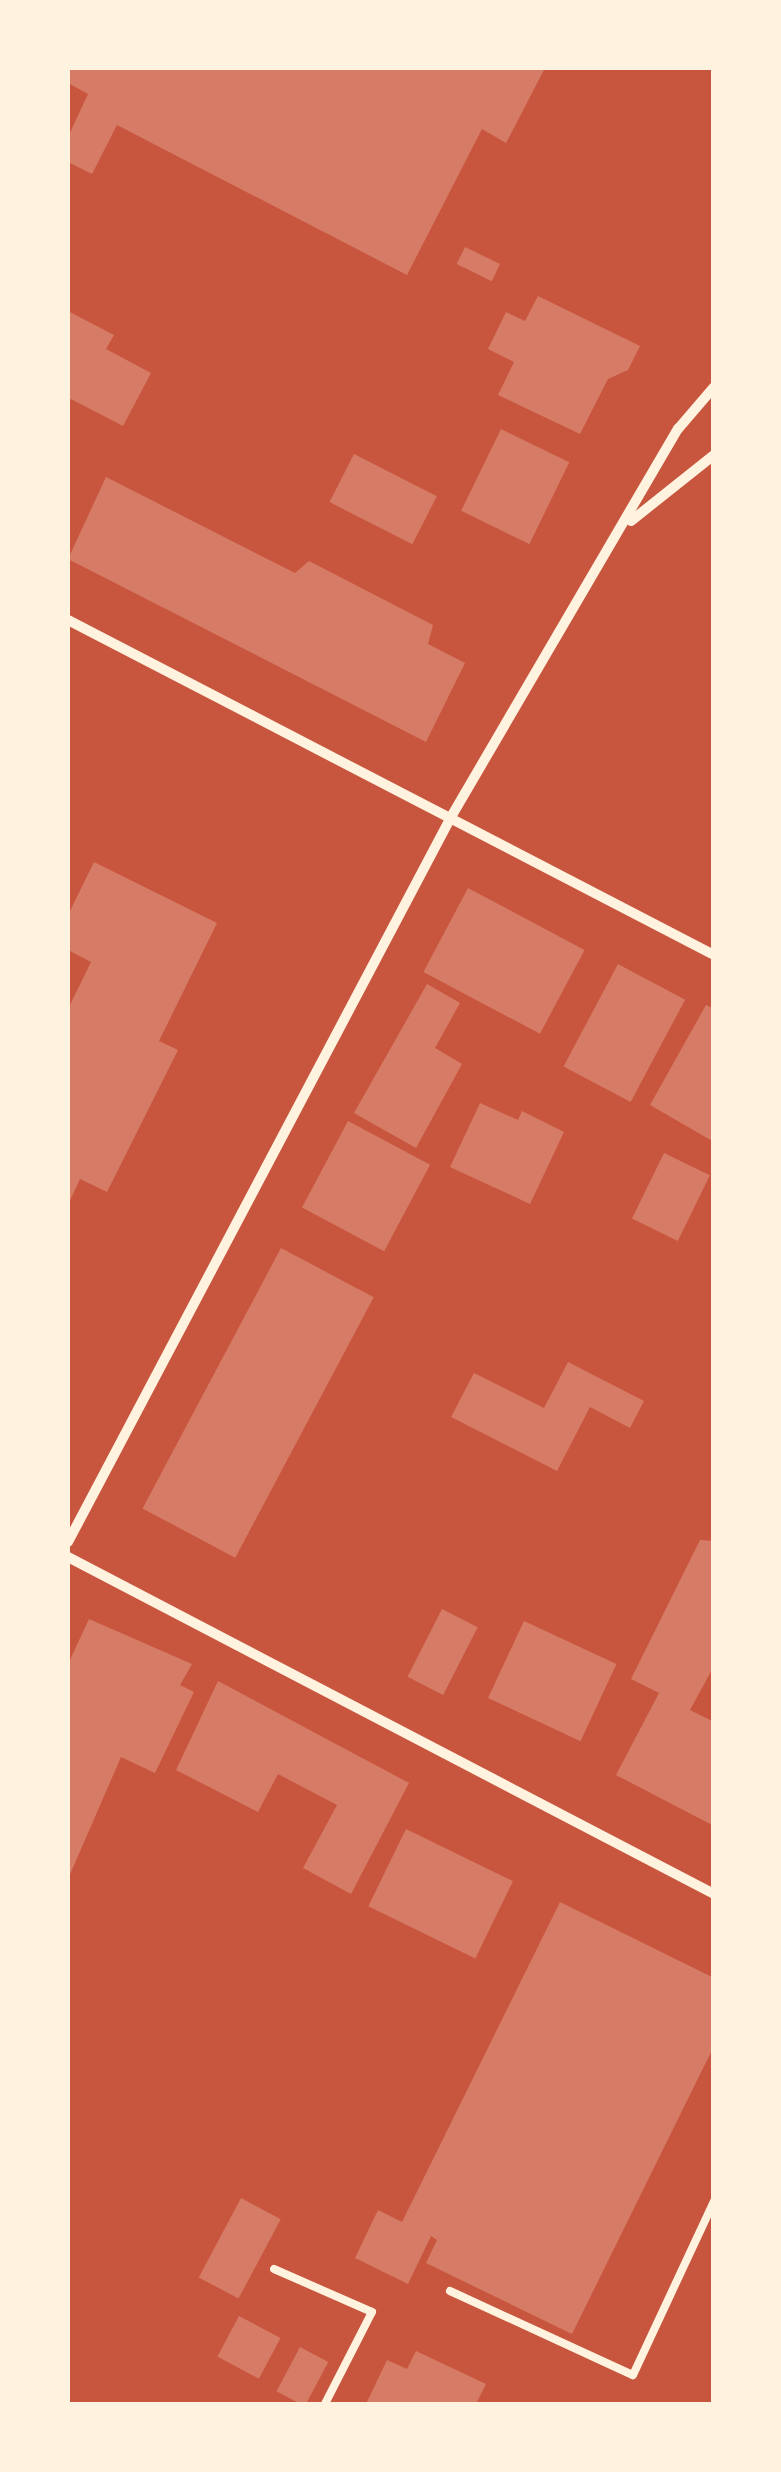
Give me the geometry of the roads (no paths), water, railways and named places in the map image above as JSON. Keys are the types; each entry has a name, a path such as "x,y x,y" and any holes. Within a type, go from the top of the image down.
{"street":[{"path":"68,1542 451,817 626,525 678,430 714,388"},
{"path":"626,525 714,455"},
{"path":"68,620 714,955"},
{"path":"68,1557 714,1894"}],"lane":[{"path":"450,2290 633,2375 714,2201"},
{"path":"274,2269 372,2312 325,2404"}]}
